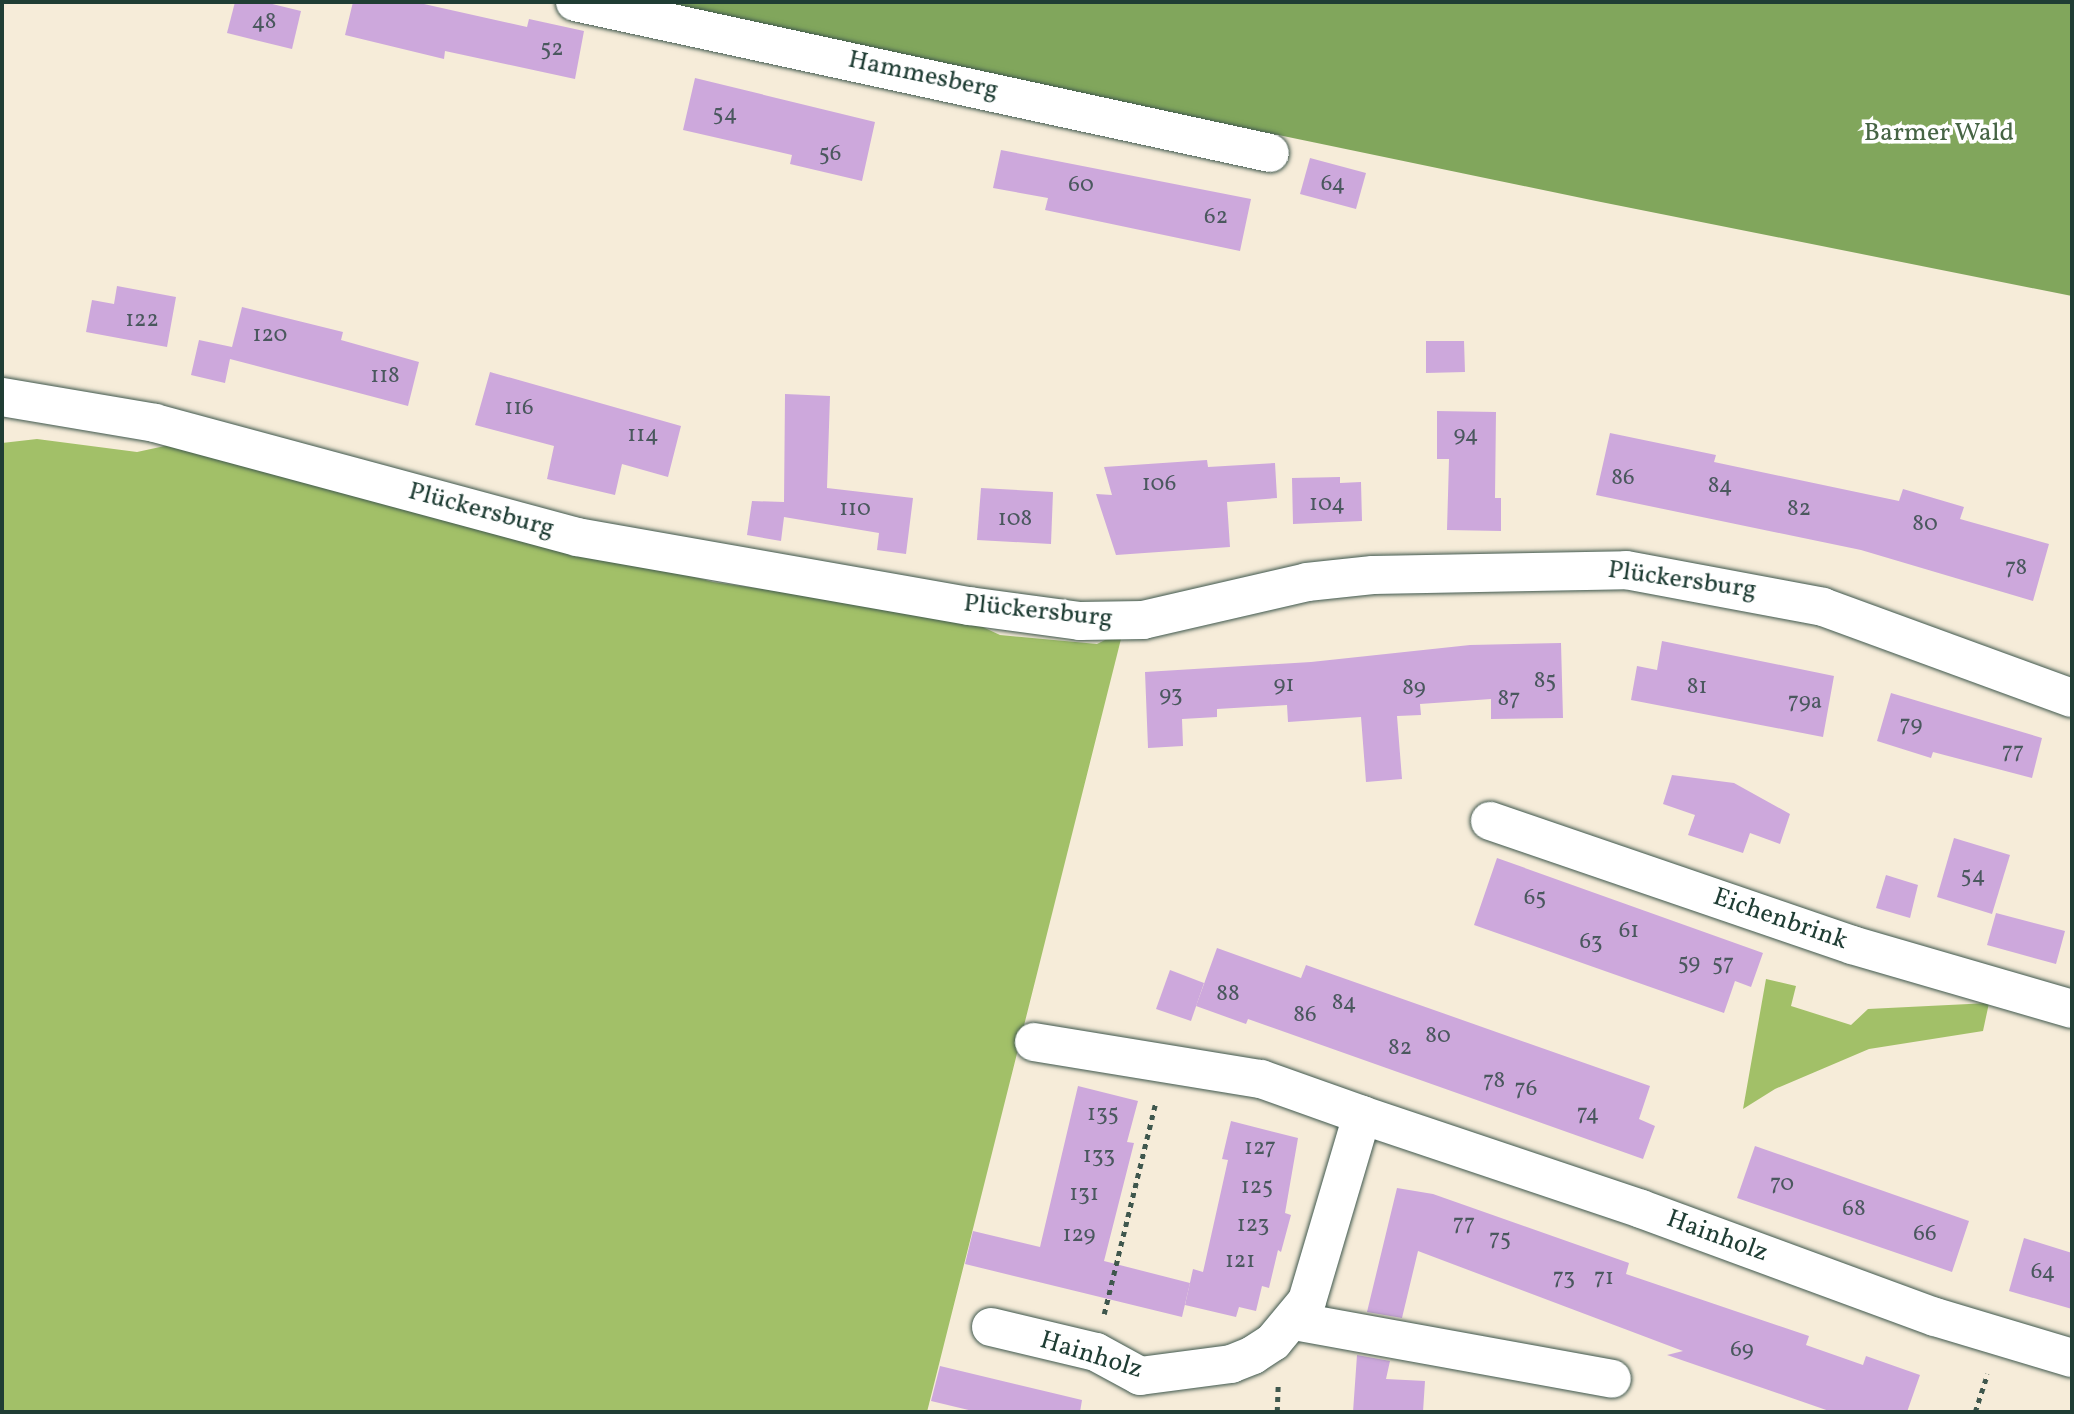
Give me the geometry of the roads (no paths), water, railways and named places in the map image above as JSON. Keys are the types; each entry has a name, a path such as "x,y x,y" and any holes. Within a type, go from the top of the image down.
{"street":[{"name":"Hammesberg","path":"575,2 1270,153"},
{"name":"Plückersburg","path":"2,397 155,423 577,537 970,606 1080,621 1143,620 1320,580 1373,575 1626,569 1823,607 2072,698"},
{"name":"Eichenbrink","path":"1490,821 1852,945 2072,1009"},
{"name":"Hainholz","path":"1034,1042 1261,1079 1642,1209 1935,1317 2072,1358"},
{"name":"Hainholz","path":"992,1327 1096,1352 1140,1376 1231,1364 1269,1346 1294,1321 1307,1301 1362,1115"},
{"path":"1294,1321 1612,1379"}],"park label":[{"name":"Barmer Wald","path":"1939,134"}]}
